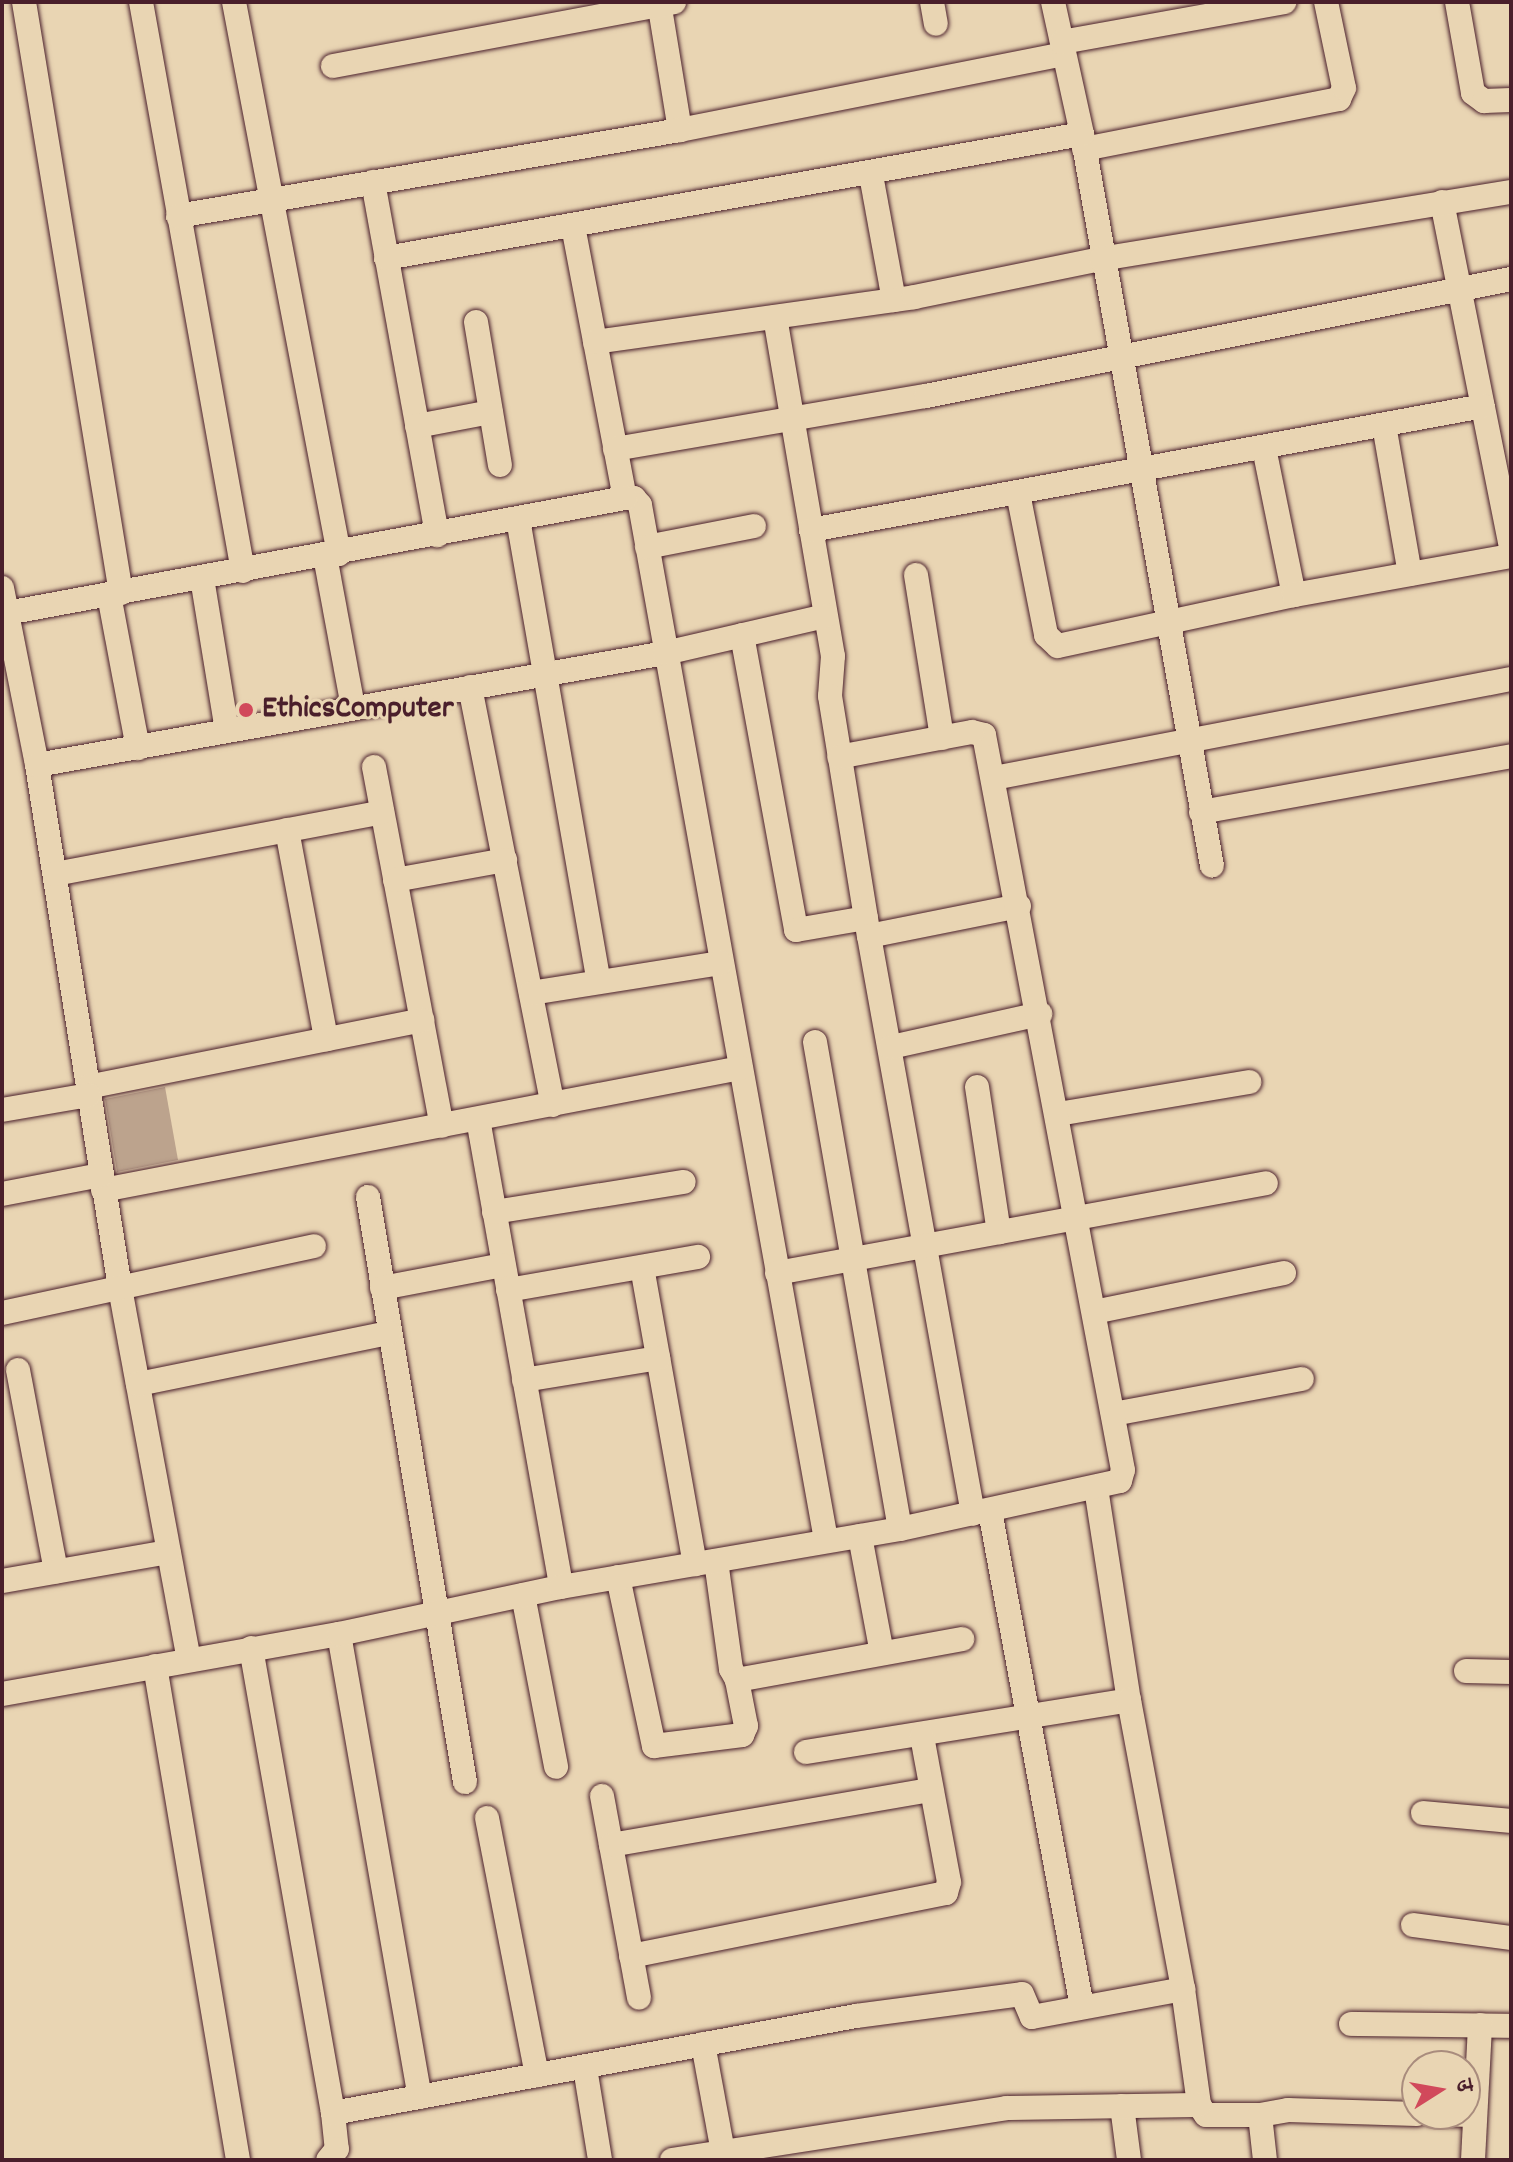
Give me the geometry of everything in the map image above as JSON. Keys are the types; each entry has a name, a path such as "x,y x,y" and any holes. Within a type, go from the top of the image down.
{"street":[{"path":"24,2 138,748"},
{"path":"141,2 243,571"},
{"path":"234,2 273,199 332,555 353,707"},
{"path":"1053,2 1083,142 1101,259 1212,866"},
{"path":"178,216 680,130 1284,2"},
{"path":"386,258 1339,99 1344,88 1326,2"},
{"path":"1457,2 1473,93 1484,101 1511,100"},
{"path":"333,66 664,3 680,130"},
{"path":"871,175 894,300"},
{"path":"373,182 437,535"},
{"path":"595,342 894,300 1101,259 1511,192"},
{"path":"1442,202 1511,546"},
{"path":"573,226 625,498"},
{"path":"615,449 791,420 1511,279"},
{"path":"775,317 825,616 839,757 867,927 927,1245 1028,1718 1082,2007"},
{"path":"476,322 500,465"},
{"path":"811,530 1483,406"},
{"path":"417,426 491,412"},
{"path":"1384,425 1410,574"},
{"path":"1264,448 1294,595"},
{"path":"1018,493 1052,645 1294,595 1511,556"},
{"path":"7,613 332,555 625,498 638,501 826,1540"},
{"path":"518,519 599,981"},
{"path":"647,547 754,526"},
{"path":"916,575 942,738"},
{"path":"202,578 227,730"},
{"path":"2,588 37,765 120,1288 189,1660"},
{"path":"37,765 665,653 825,616"},
{"path":"742,635 796,930 867,927 1019,906"},
{"path":"994,778 1511,679"},
{"path":"470,687 553,1105"},
{"path":"2,1694 339,1634 561,1587 900,1529 1096,1488 1124,1476 1040,1014 984,735 942,738 839,757"},
{"path":"1201,812 1511,756"},
{"path":"374,767 442,1126"},
{"path":"55,874 382,812"},
{"path":"287,830 326,1039"},
{"path":"395,880 505,860"},
{"path":"531,993 721,963"},
{"path":"891,1047 1040,1014"},
{"path":"2,1110 422,1020"},
{"path":"815,1042 900,1529"},
{"path":"2,1194 102,1182 442,1126 740,1068"},
{"path":"1058,1114 1249,1082"},
{"path":"977,1087 999,1232"},
{"path":"478,1119 561,1587"},
{"path":"494,1212 684,1182"},
{"path":"777,1273 1266,1183"},
{"path":"368,1197 389,1333 440,1612 465,1782"},
{"path":"2,1313 314,1246"},
{"path":"508,1290 698,1257"},
{"path":"382,1288 503,1265"},
{"path":"618,1577 654,1746 742,1735 746,1726 737,1680 731,1669 658,1358 642,1267"},
{"path":"1094,1312 1284,1273"},
{"path":"138,1384 389,1333"},
{"path":"524,1380 658,1358"},
{"path":"18,1370 56,1571"},
{"path":"1113,1414 1302,1379"},
{"path":"1096,1488 1129,1700 1183,1989 1199,2105 1206,2115 1260,2115 1288,2110 1401,2114"},
{"path":"860,1536 882,1653"},
{"path":"2,1581 169,1552"},
{"path":"523,1595 556,1767"},
{"path":"339,1634 420,2097"},
{"path":"737,1680 962,1639"},
{"path":"251,1648 333,2113 337,2149 328,2160"},
{"path":"155,1666 238,2160"},
{"path":"1466,1671 1511,1672"},
{"path":"806,1752 922,1736 1129,1700"},
{"path":"631,1956 943,1895 949,1882 922,1736"},
{"path":"611,1845 930,1790"},
{"path":"602,1796 639,1998"},
{"path":"1423,1813 1511,1821"},
{"path":"487,1818 537,2075"},
{"path":"1413,1925 1511,1938"},
{"path":"333,2113 703,2044 1008,1994 1025,1995 1031,2017 1183,1989"},
{"path":"1351,2024 1511,2026"},
{"path":"1478,2050 1480,2025"},
{"path":"703,2044 723,2152"},
{"path":"585,2068 600,2160"},
{"path":"672,2160 1006,2108 1199,2105"},
{"path":"1122,2106 1129,2160"},
{"path":"1260,2115 1265,2160"},
{"path":"1473,2160 1474,2130"}],"building":[{"path":"165,1087 178,1160 117,1172 105,1099"}],"place":[{"name":"EthicsComputer","path":"246,710"}]}
